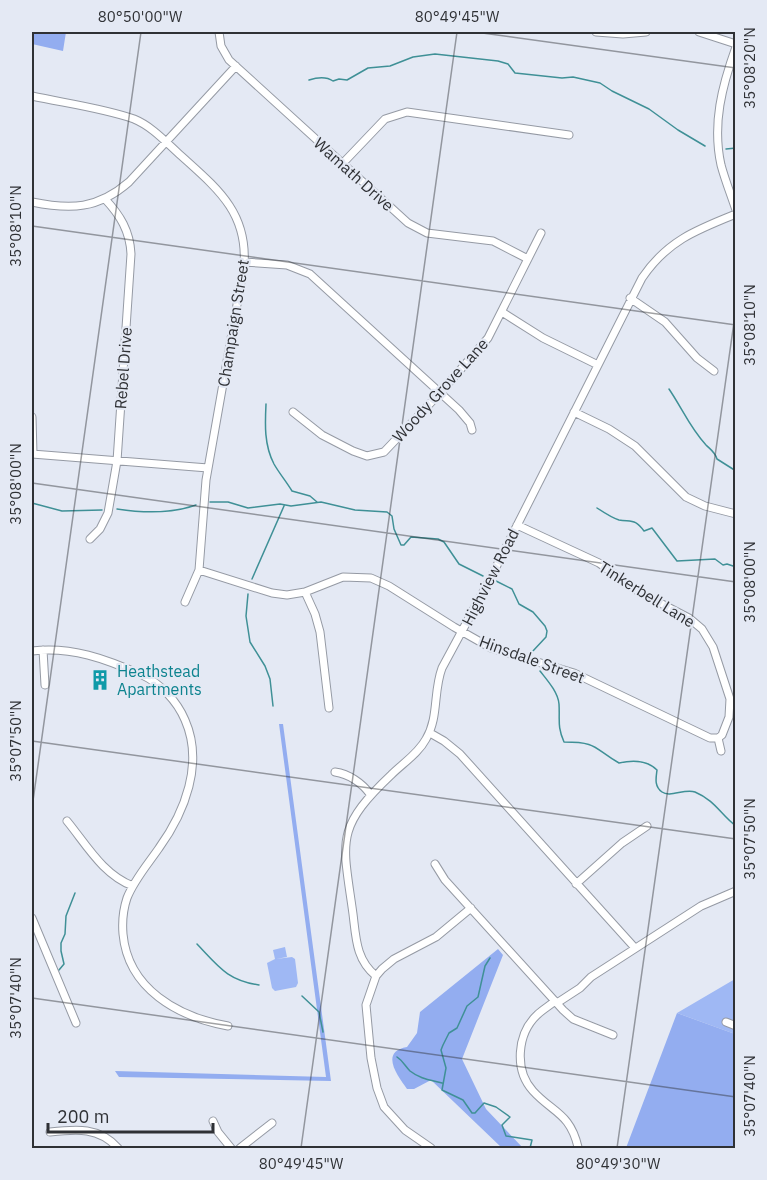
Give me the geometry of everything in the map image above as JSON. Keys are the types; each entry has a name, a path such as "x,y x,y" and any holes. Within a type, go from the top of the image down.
{"street":[{"name":"Wamath Drive","path":"219,32 223,51 236,66 416,228 427,232 486,238 528,259"},
{"path":"597,32 624,34 646,32"},
{"path":"699,32 735,46 724,80 717,120 721,165 735,212"},
{"path":"32,202 73,207 105,199 129,182 236,66"},
{"name":"Champaign Street","path":"32,96 135,120 148,127 216,188 231,207 242,233 244,261 208,468 203,504 199,570 185,602"},
{"path":"343,163 385,119 406,112 569,135"},
{"name":"Rebel Drive","path":"90,538 100,529 108,513 117,461 130,248 124,224 105,199"},
{"name":"Highview Road","path":"376,976 363,963 358,948 345,855 346,837 352,818 370,794 414,755 430,733 434,719 438,679 630,298 649,267 668,247 692,232 735,212"},
{"name":"Woody Grove Lane","path":"293,412 336,443 360,454 373,456 386,450 440,393 492,332 541,233"},
{"path":"244,261 287,265 310,274 467,418 472,430"},
{"path":"630,298 665,322 697,358 714,371"},
{"path":"502,312 543,338 598,365"},
{"path":"574,412 609,429 635,446 686,497 705,506 735,514"},
{"path":"32,417 32,454 208,468"},
{"name":"Tinkerbell Lane","path":"517,525 599,563 639,592 689,618 702,629 713,647 730,699 729,717 722,735 718,738"},
{"name":"Hinsdale Street","path":"199,570 277,595 305,592 343,577 371,578 389,585 462,632 506,654 574,673 710,738 718,738"},
{"path":"305,592 320,632 328,708"},
{"path":"43,650 45,685"},
{"path":"32,651 68,651 84,654 147,677 162,688 183,715 189,728 193,761 189,790 166,838 133,886 126,904 123,924 127,954 133,969 160,1000 196,1017 228,1026"},
{"path":"430,733 460,754 635,948"},
{"path":"718,738 721,751"},
{"path":"335,772 350,777 370,794"},
{"path":"67,820 108,871 116,878 133,886"},
{"path":"576,884 622,843 647,826"},
{"path":"435,864 445,880 573,1019 613,1035"},
{"path":"578,1147 575,1131 560,1114 531,1089 525,1080 520,1054 524,1034 536,1016 580,988 591,977 701,906 735,891"},
{"path":"431,1149 405,1130 384,1107 376,1088 366,1005 376,976 394,959 436,937 471,908"},
{"path":"32,918 76,1023"},
{"path":"726,1022 735,1026"},
{"path":"213,1121 231,1149"},
{"path":"240,1149 272,1123"},
{"path":"50,1132 88,1130 104,1136 118,1149"}],"shaded area":[{"path":"32,32 66,32 63,51 32,44"},
{"path":"279,724 283,724 331,1081 119,1077 115,1071 326,1077"},
{"path":"285,947 287,957 276,959 292,957 295,959 298,983 296,987 275,991 272,988 267,963 275,959 273,950"},
{"path":"498,949 503,955 462,1059 486,1109 523,1148 502,1148 431,1080 414,1089 407,1089 392,1059 399,1050 407,1047 417,1033 420,1012"},
{"path":"735,979 735,1034 677,1013"},
{"path":"677,1013 735,1034 735,1148 626,1148"}],"waterway":[{"path":"309,80 316,78 328,78 333,81 347,80 368,68 390,66 413,57 435,54 498,61 508,64 515,73 573,77 600,83 649,109 705,146"},
{"path":"726,149 736,148"},
{"path":"669,389 695,432 717,459 736,471"},
{"path":"266,404 265,427 274,464 292,491 310,496 317,502"},
{"path":"210,502 228,502 248,508 321,502 355,510 387,512 392,516 394,529 401,545 404,545 411,537 438,539 444,542 459,564 483,576"},
{"path":"32,503 62,511 102,510"},
{"path":"117,509 157,512 196,505"},
{"path":"252,579 284,506"},
{"path":"597,508 616,519 636,523 644,531 652,528 677,561 715,559 723,565 736,567"},
{"path":"496,581 512,589 519,604 533,612 545,626 546,637 532,652"},
{"path":"248,594 246,616 250,642 270,679 273,706"},
{"path":"540,671 557,695 564,742 589,745 619,763 634,761 649,764 657,770 656,779 659,790 665,794 695,792 708,799 736,826"},
{"path":"59,970 64,964 61,943 65,934 66,916 75,893"},
{"path":"197,944 231,976 259,985"},
{"path":"490,958 485,966 478,997 467,1006 457,1028 449,1033 441,1050 446,1068 442,1090 463,1100 472,1113 475,1113 484,1103 496,1107 510,1117 502,1125 506,1136 532,1140 530,1148"},
{"path":"302,996 319,1012 323,1032"},
{"path":"397,1057 414,1074 442,1083"}],"place":[{"name":"Heathstead Apartments","path":"100,680"}]}
